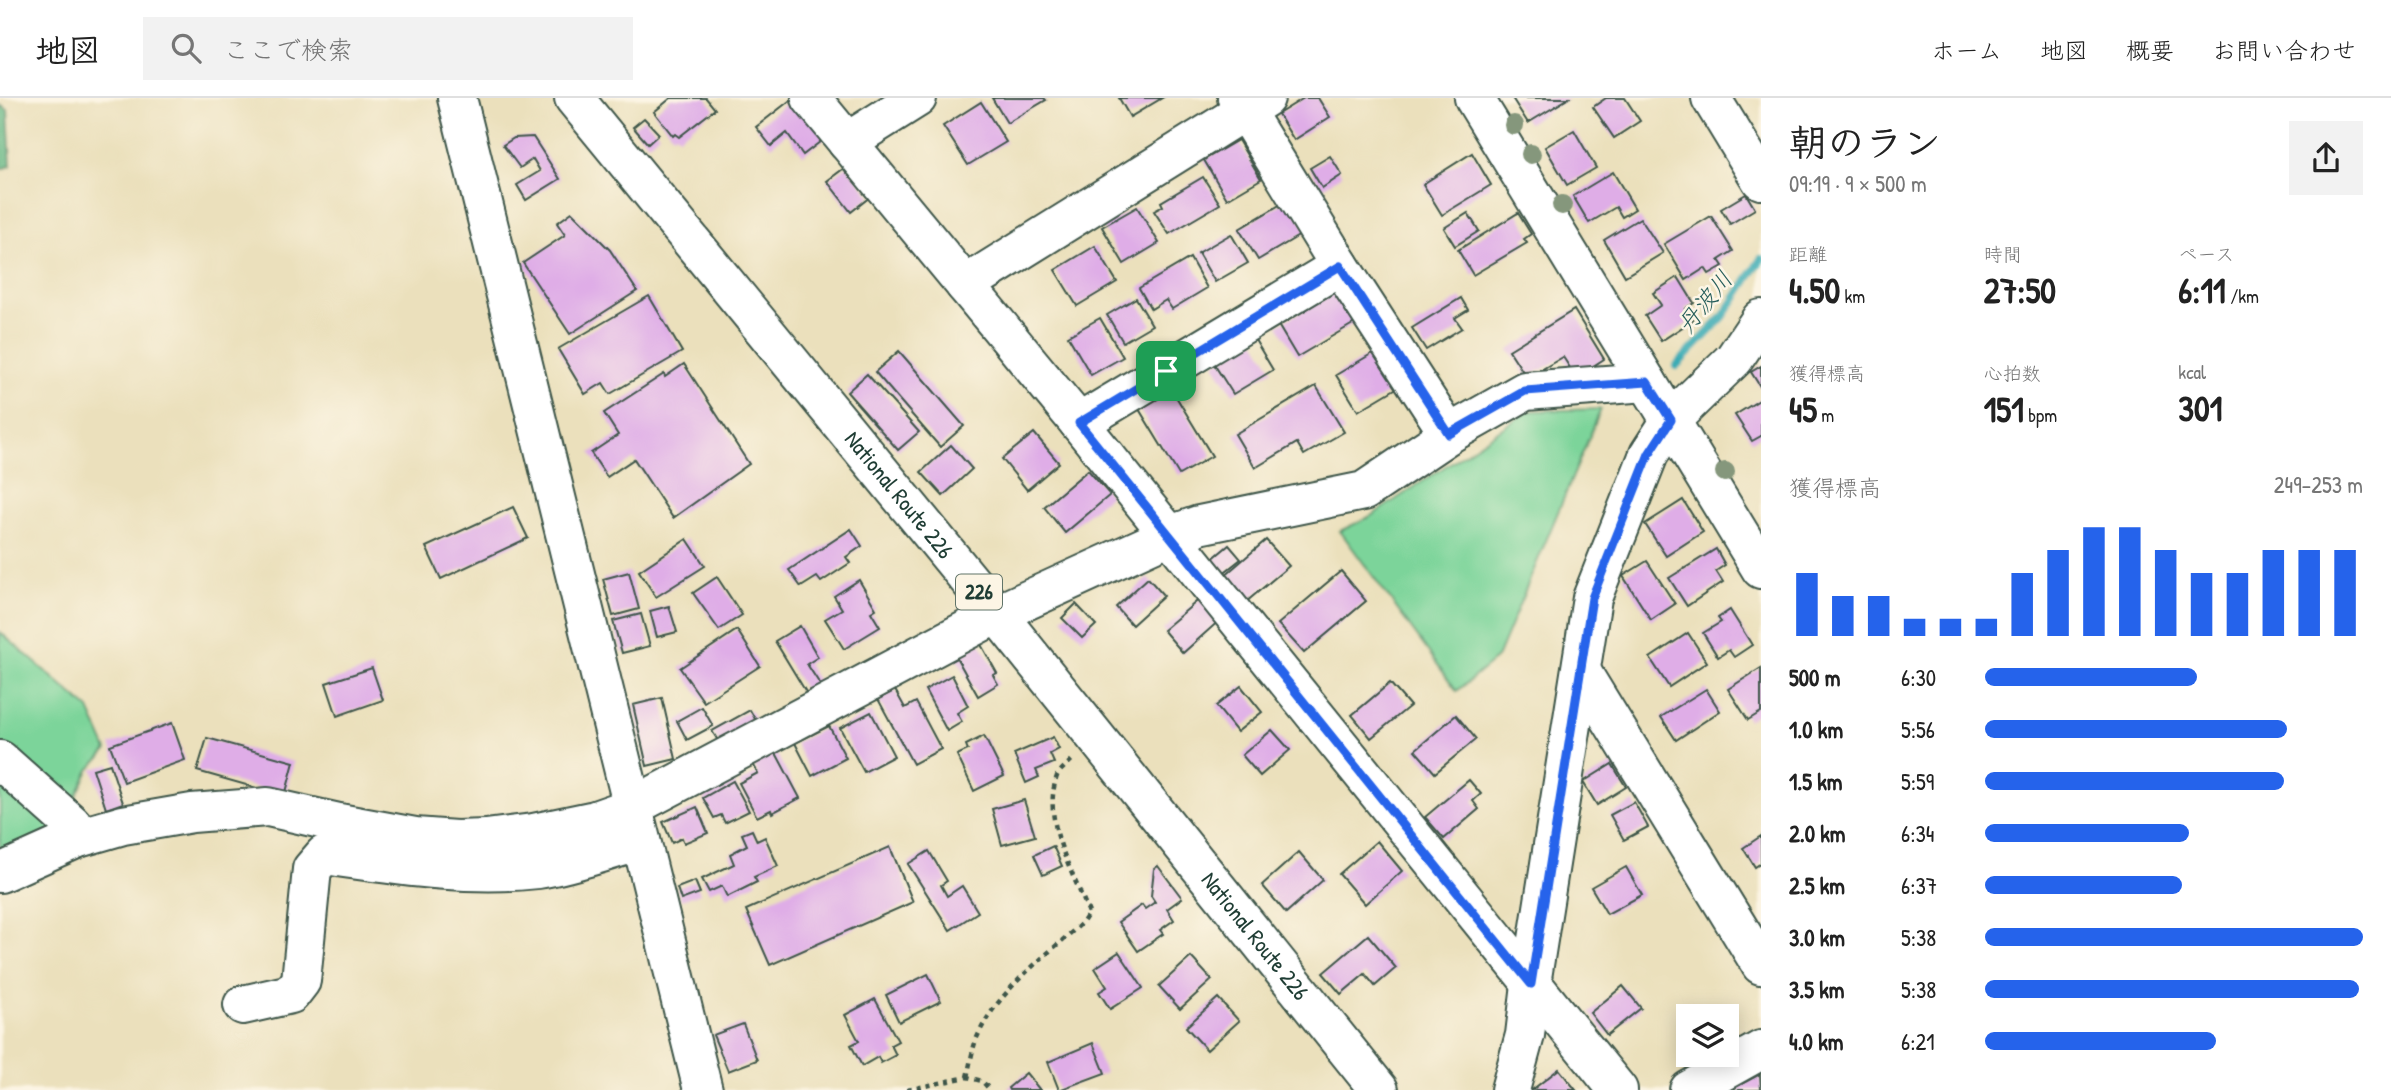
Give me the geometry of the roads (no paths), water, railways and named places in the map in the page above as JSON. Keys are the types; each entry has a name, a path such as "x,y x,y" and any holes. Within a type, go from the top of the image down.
{"main road":[{"path":"457,98 703,1090"},
{"name":"National Route 226","path":"575,98 997,614 1380,1090"},
{"path":"811,98 1079,423 1618,1090"},
{"path":"848,142 916,98"},
{"path":"1474,98 1761,569"},
{"path":"1711,98 1761,180"},
{"path":"965,285 1249,102 1340,266 1449,434"},
{"path":"1079,423 1340,266"},
{"path":"1510,1090 1525,1035 1592,598 1649,454 1671,420 1734,359 1761,319"},
{"path":"243,1005 291,994 301,981 312,869 324,855 411,867 484,872 540,869 637,824 997,614 1170,535 1199,525 1364,491 1449,434 1525,391 1647,382"},
{"path":"1581,671 1761,965"},
{"path":"0,760 72,824 78,838"},
{"path":"0,873 78,838 123,825 192,813 268,807 338,824 415,837 486,839 533,833 595,820 637,824"},
{"path":"1689,1090 1761,1050"}],"waterway":[{"name":"丹波川","path":"1676,366 1723,317 1761,259"}]}
